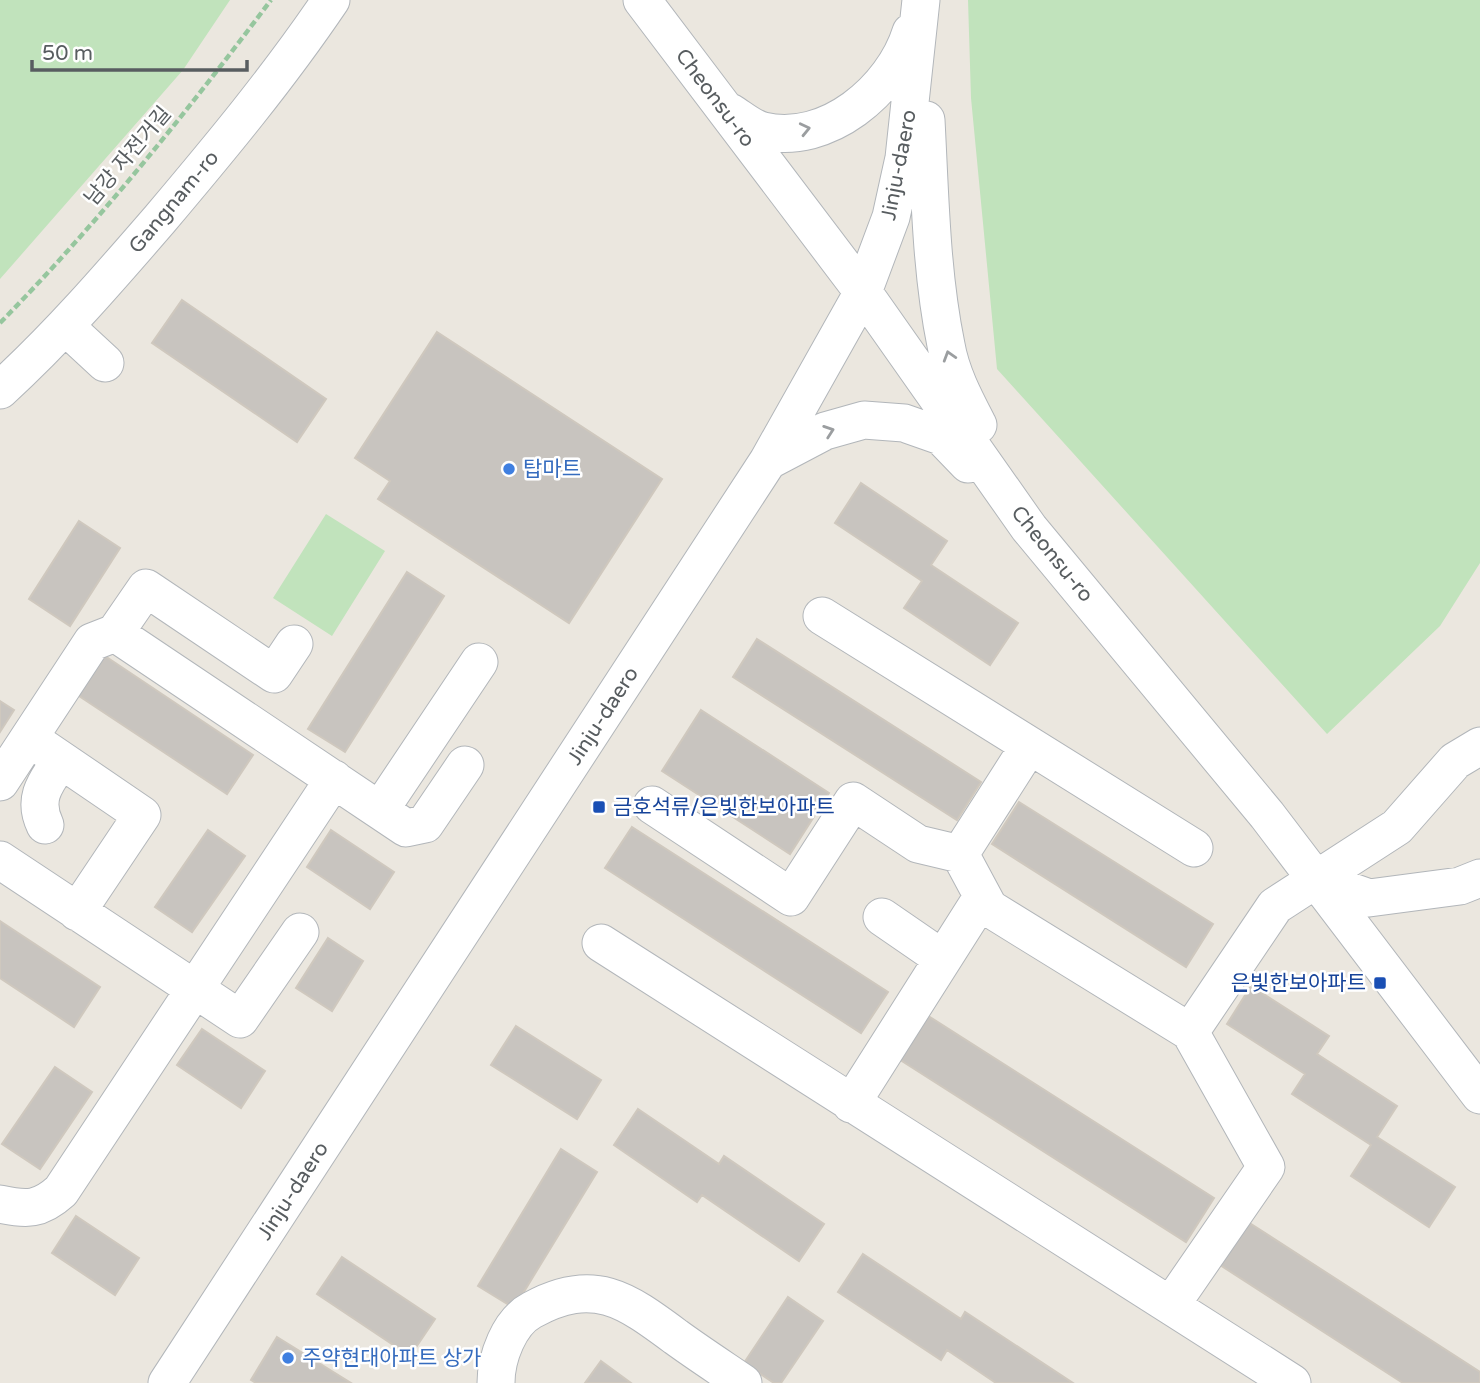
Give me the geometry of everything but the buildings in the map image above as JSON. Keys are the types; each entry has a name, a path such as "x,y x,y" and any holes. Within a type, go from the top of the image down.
{"street":[{"name":"Gangnam-ro","path":"0,390 65,326 222,146 286,65 331,0"},
{"name":"Cheonsu-ro","path":"642,0 863,292 1029,528 1267,816 1480,1095"},
{"path":"720,106 759,130 781,134 814,128 849,113 880,88 904,54 921,0"},
{"path":"921,0 929,202 946,347 959,387 1029,528"},
{"name":"Jinju-daero","path":"167,1383 768,461 863,292 891,217 904,159 921,0"},
{"path":"65,326 105,363"},
{"path":"768,461 825,431 864,421 904,423 941,436 1029,528"},
{"path":"0,782 92,642 115,633 146,588 274,674 294,644"},
{"path":"822,616 1194,848"},
{"path":"115,633 406,828 425,824 465,765"},
{"path":"380,810 479,662"},
{"path":"29,738 142,815 77,912"},
{"path":"960,854 1029,746"},
{"path":"1190,1032 1275,906 1397,827 1455,761 1480,746"},
{"path":"45,825 40,815 41,788 61,760"},
{"path":"0,1204 23,1209 38,1208 61,1191 334,779"},
{"path":"652,805 791,897 853,801 918,844 960,854"},
{"path":"960,854 981,899 989,908 1190,1032 1266,1167 1171,1305"},
{"path":"0,860 240,1019 300,932"},
{"path":"1315,879 1369,898 1460,886 1480,877"},
{"path":"851,1104 981,899"},
{"path":"883,917 943,959"},
{"path":"601,943 1292,1383"},
{"path":"496,1383 496,1366 521,1315 551,1299 587,1293 626,1301 743,1383"}],"path":[{"name":"남강 자전거길","path":"0,323 115,197 204,89 271,0"}],"green space":[{"path":"0,0 230,0 183,70 0,279"},
{"path":"968,0 1480,0 1480,563 1440,626 1327,734 997,369 971,98"},
{"path":"326,514 385,551 332,636 273,598"}],"place":[{"name":"탑마트","path":"509,469"},
{"name":"금호석류/은빛한보아파트","path":"599,807"},
{"name":"은빛한보아파트","path":"1380,983"},
{"name":"주약현대아파트 상가","path":"288,1358"}]}
